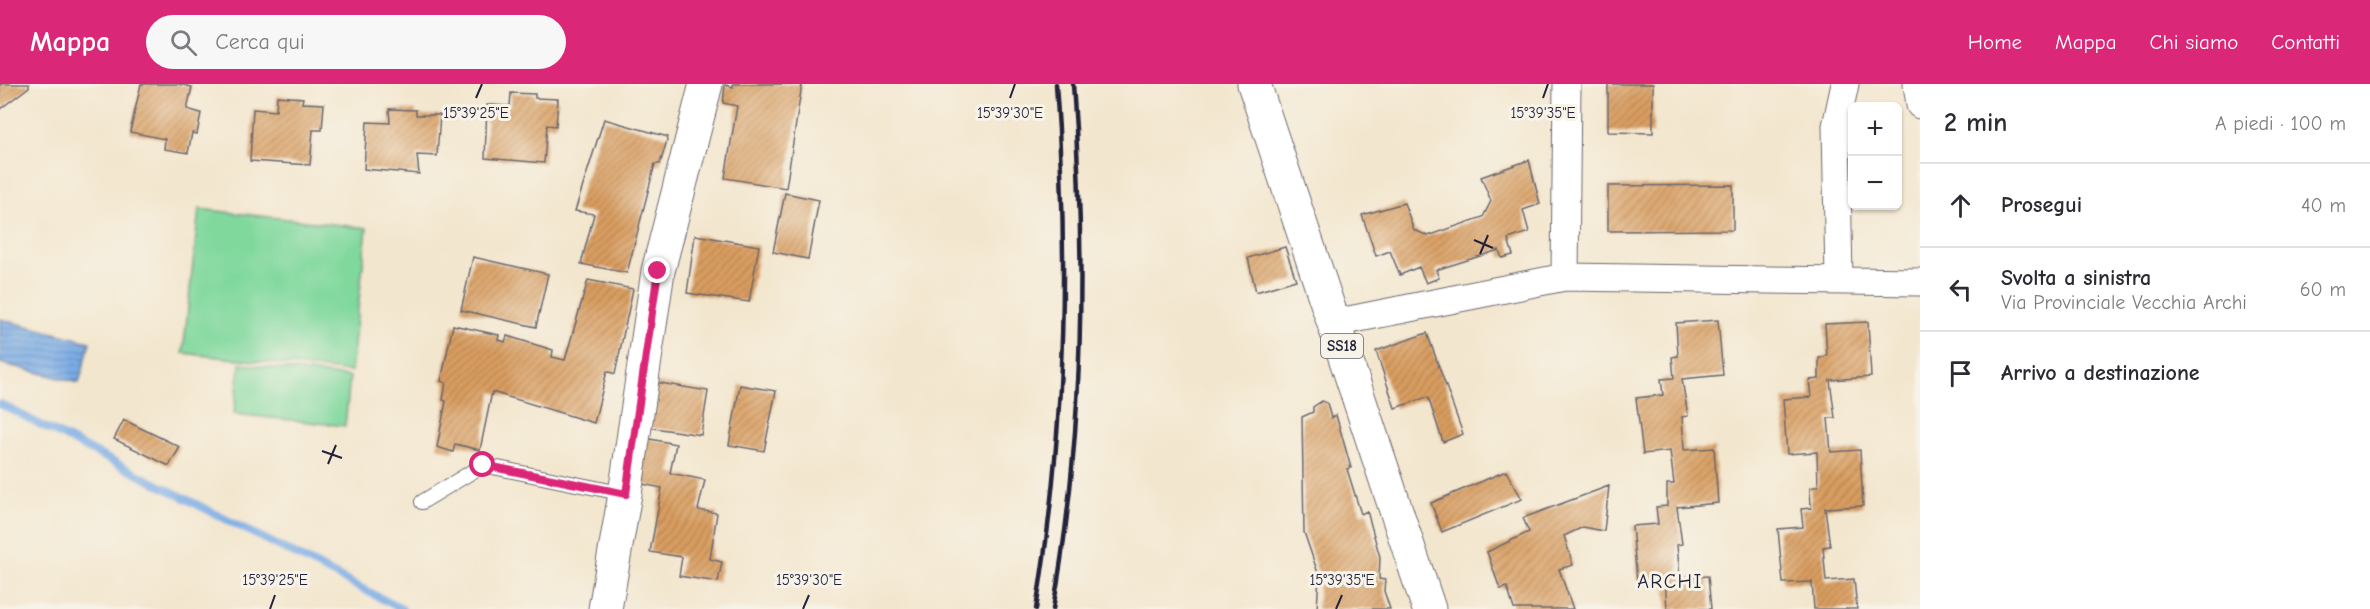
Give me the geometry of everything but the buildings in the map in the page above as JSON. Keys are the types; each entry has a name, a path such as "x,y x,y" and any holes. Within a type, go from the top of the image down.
{"main road":[{"path":"605,609 626,494 658,271 706,84"},
{"name":"SS18","path":"1254,84 1429,609"}],"street":[{"path":"1565,277 1567,84"},
{"path":"1839,279 1836,126 1845,84"},
{"path":"1917,84 1920,105"},
{"path":"1334,323 1565,277 1839,279 1920,282"}],"lane":[{"path":"422,502 483,465 626,494"}],"green space":[{"path":"199,209 367,228 351,372 183,353"},
{"path":"240,364 350,377 345,426 234,414"}],"water":[{"path":"0,319 90,342 79,383 0,363"}],"waterway":[{"path":"0,404 402,609"}],"railway":[{"path":"1036,609 1053,479 1062,347 1062,216 1056,84"},
{"path":"1053,609 1071,479 1080,347 1080,215 1073,84"}],"district":[{"name":"ARCHI","path":"1670,581"}],"route":[{"path":"483,465 626,494 658,271"}]}
